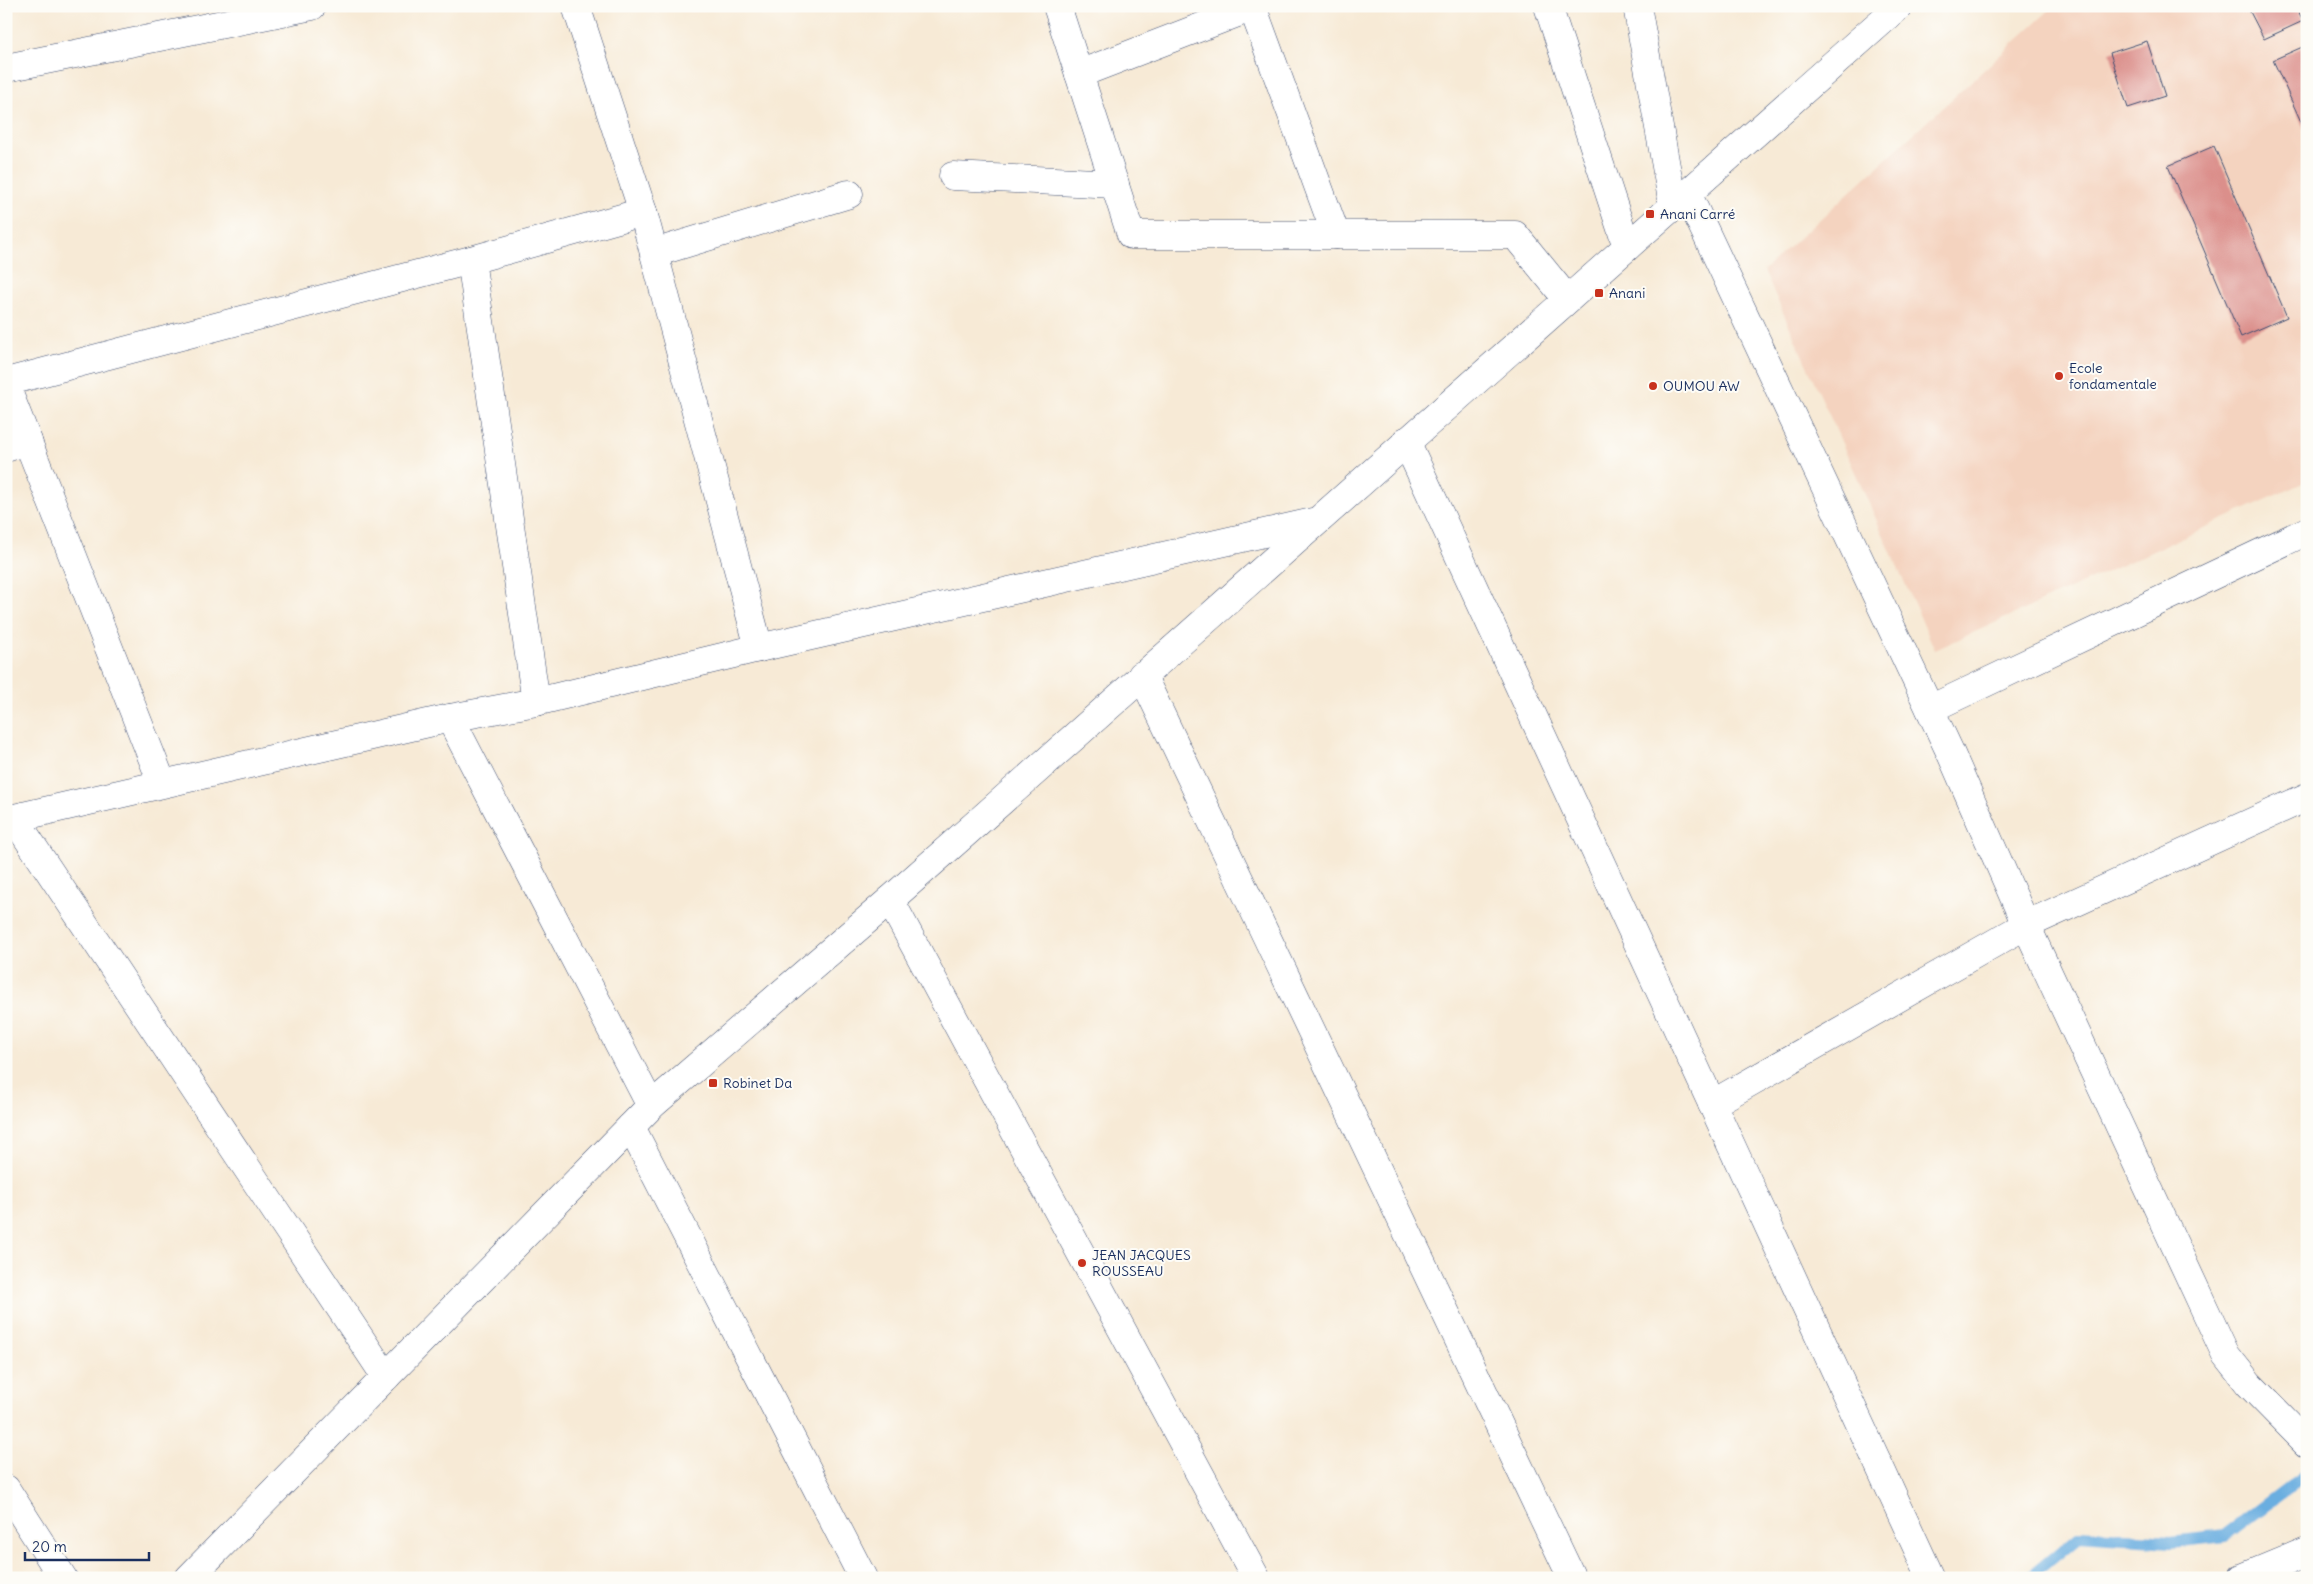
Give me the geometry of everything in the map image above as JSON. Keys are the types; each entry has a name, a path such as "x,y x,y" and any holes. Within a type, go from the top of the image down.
{"street":[{"path":"6,68 312,6"},
{"path":"576,6 643,212 759,648"},
{"path":"1057,6 1131,235 1515,234 1567,299"},
{"path":"1548,6 1627,247"},
{"path":"1637,6 1680,199 1930,709 2026,925 2226,1355 2249,1384 2307,1443"},
{"path":"189,1578 651,1106 890,900 1899,6"},
{"path":"1079,74 1252,7 1336,235"},
{"path":"953,176 1115,184"},
{"path":"654,253 849,194"},
{"path":"6,382 471,260 643,212"},
{"path":"471,260 536,702"},
{"path":"6,386 17,444 162,783"},
{"path":"1406,441 1931,1578"},
{"path":"386,1377 10,819 450,718 536,702 759,648 1317,521"},
{"path":"1930,709 2307,530"},
{"path":"1142,675 1572,1578"},
{"path":"450,718 651,1106"},
{"path":"1712,1104 2026,925 2307,797"},
{"path":"890,900 1256,1578"},
{"path":"631,1127 863,1578"},
{"path":"6,1488 63,1578"},
{"path":"2242,1578 2307,1551"}],"shaded area":[{"name":"Ecole fondamentale","path":"2054,6 2305,6 2307,11 2307,481 1935,650 1764,270"}],"building":[{"path":"2247,6 2296,6 2303,21 2264,39"},
{"path":"2147,41 2165,96 2128,108 2110,53"},
{"path":"2307,45 2307,135 2273,60"},
{"path":"2214,146 2287,317 2241,337 2168,166"}],"waterway":[{"path":"2029,1578 2079,1536 2171,1542 2225,1536 2307,1474"}],"place":[{"name":"Anani Carré","path":"1650,214"},
{"name":"Anani","path":"1599,293"},
{"name":"Ecole fondamentale","path":"2059,376"},
{"name":"OUMOU AW","path":"1653,386"},
{"name":"Robinet Da","path":"713,1083"},
{"name":"JEAN JACQUES ROUSSEAU","path":"1082,1263"}]}
